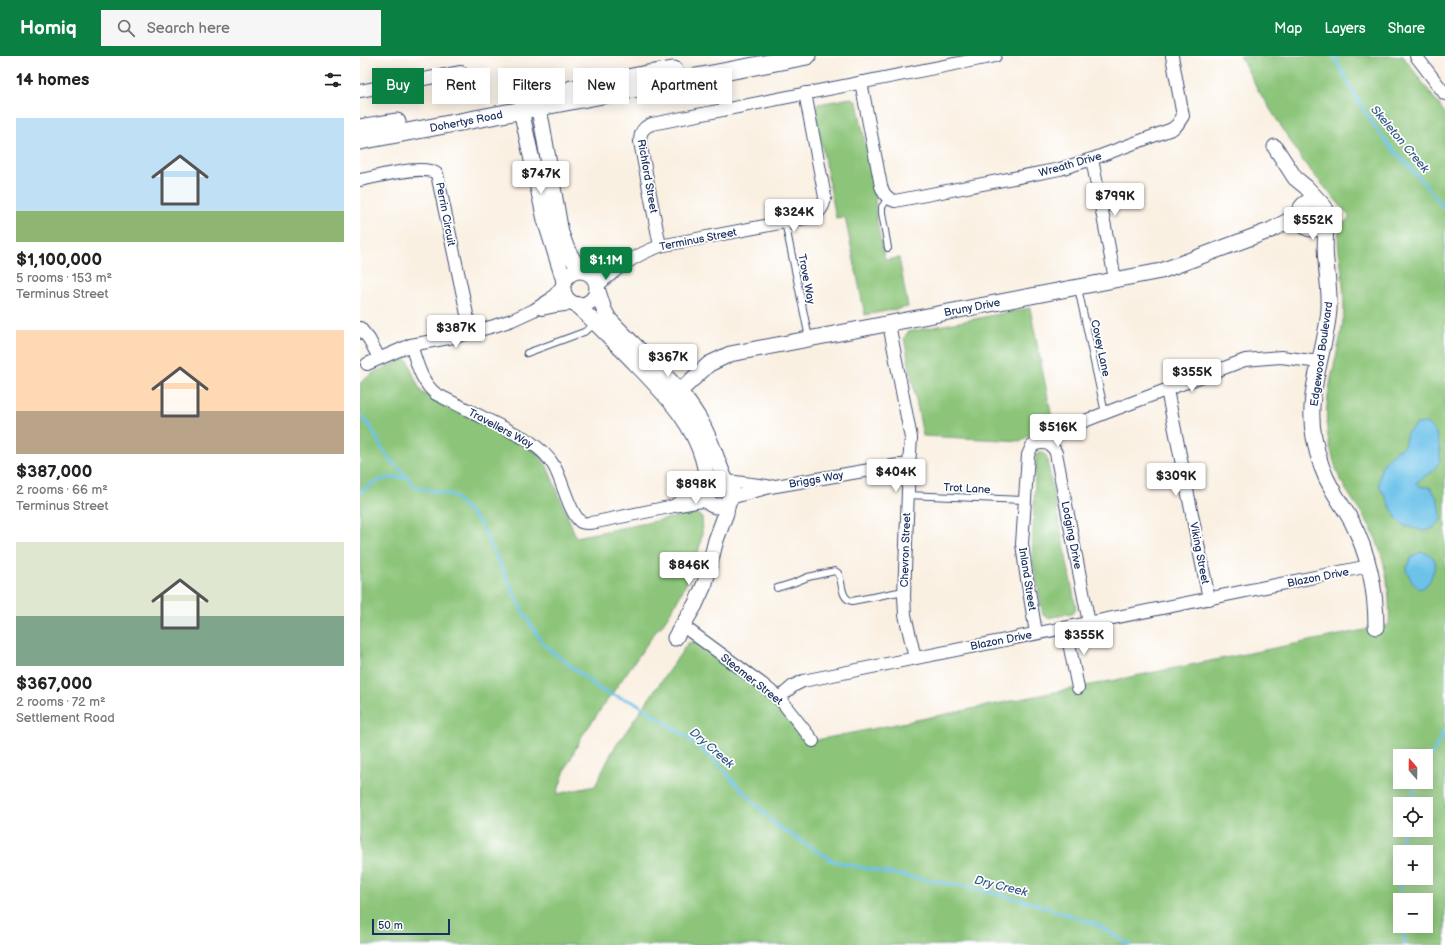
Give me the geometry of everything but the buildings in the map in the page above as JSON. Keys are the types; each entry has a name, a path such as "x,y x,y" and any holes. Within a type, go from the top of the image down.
{"main road":[{"name":"Dohertys Road","path":"360,128 529,105 642,75 774,56"},
{"name":"Dohertys Road","path":"360,141 529,105 807,56"}],"street":[{"path":"805,93 995,56"},
{"name":"Wreath Drive","path":"888,198 894,201 903,200 1060,169 1092,159 1172,129 1181,121 1182,110 1172,56"},
{"path":"1416,56 1445,94"},
{"path":"360,91 432,77"},
{"path":"861,82 881,186 883,193 888,198"},
{"name":"Terminus Street","path":"597,287 611,273 651,249 811,217 821,209 824,204 825,196 805,93"},
{"name":"Richford Street","path":"660,246 640,142 642,131 645,127 652,124 805,93"},
{"path":"529,105 542,124 561,233 567,249 582,270 594,276 604,310 610,319 680,391 699,418 709,437 726,480 732,488 705,583 695,605 679,632"},
{"path":"529,105 545,220 563,283 564,296 596,324 662,391 682,415 697,442 704,465 706,484 704,493 713,515 716,540"},
{"path":"1275,147 1294,178 1300,210 1300,221 1306,228 1316,229 1324,225 1328,216 1327,210 1306,187 1294,178"},
{"path":"1092,159 1115,279"},
{"name":"Perrin Circuit","path":"360,180 416,169 434,171 437,174 440,180 466,318 471,333"},
{"path":"1300,210 1306,202 1318,201 1321,203"},
{"name":"Bruny Drive","path":"680,391 709,364 730,354 1161,271 1270,230 1288,221 1300,210"},
{"name":"Edgewood Boulevard","path":"1326,222 1326,260 1329,308 1327,327 1312,399 1314,436 1317,450 1331,487 1352,522 1364,550 1374,588 1376,627"},
{"name":"Bruny Drive","path":"1270,230 1306,228"},
{"name":"Edgewood Boulevard","path":"1306,228 1326,260"},
{"name":"Terminus Street","path":"582,270 599,270 624,264"},
{"path":"367,364 411,346 471,333 494,326 534,310 551,300 570,274 582,270"},
{"path":"534,310 574,304 581,305 591,301 597,293 597,287"},
{"name":"Chevron Street","path":"889,324 911,438 904,591 905,615 915,658"},
{"path":"360,328 369,339 379,358"},
{"name":"Travellers Way","path":"411,346 421,375 431,390 436,394 528,440 540,449 554,466 573,512 581,522 596,522 674,506"},
{"path":"1046,445 1051,438 1067,428 1245,360 1280,357 1319,362"},
{"name":"Viking Street","path":"1167,390 1209,599"},
{"path":"1046,445 1060,436 1067,428"},
{"name":"Inland Street","path":"1036,633 1022,544 1028,455 1032,446 1046,445"},
{"name":"Lodging Drive","path":"1046,445 1089,623"},
{"name":"Briggs Way","path":"729,499 770,487 899,465 909,466"},
{"path":"674,506 715,478 726,480"},
{"name":"Briggs Way","path":"726,480 770,487"},
{"path":"674,506 708,501 717,506 725,504 729,499"},
{"name":"Blazon Drive","path":"779,698 793,686 803,682 1036,633 1369,566"},
{"path":"1066,628 1078,688"},
{"name":"Steamer Street","path":"679,632 762,684 779,698 813,741"}],"lane":[{"path":"888,198 882,207 882,213 888,248"},
{"name":"Trove Way","path":"785,222 809,339"},
{"name":"Covey Lane","path":"1078,286 1105,413"},
{"path":"527,353 584,332 596,324"},
{"name":"Trot Lane","path":"908,495 1025,500"},
{"path":"777,588 808,577 835,571 838,572 840,576 845,598 848,600 852,601 904,591"}],"green space":[{"path":"1240,56 1403,56 1445,113 1445,945 360,945 360,383 374,372 404,359 409,362 421,392 522,443 537,453 547,466 576,537 696,513 702,517 702,531 696,560 676,604 582,736 565,770 557,794 595,786 613,750 688,643 694,642 765,693 778,706 807,742 1389,625 1388,586 1383,559 1368,523 1346,491 1340,479 1331,451 1327,426 1329,393 1344,311 1343,282 1338,236 1344,222 1349,219 1349,216 1305,164 1258,90"},
{"path":"851,98 857,102 875,192 876,217 885,260 899,258 908,307 865,315 845,217 836,218 815,110 818,104"},
{"path":"1030,308 1053,423 1045,430 1029,435 1021,441 923,436 904,338 908,332"},
{"path":"1038,452 1043,452 1046,455 1076,608 1073,613 1048,618 1043,615 1032,556 1036,455"}],"water":[{"path":"1427,423 1436,433 1440,450 1440,461 1432,472 1416,483 1422,487 1430,487 1433,491 1437,499 1441,520 1433,528 1425,531 1405,526 1397,519 1379,485 1381,467 1392,454 1404,446 1407,433 1417,424"},
{"path":"1420,552 1426,553 1434,558 1436,564 1429,583 1423,588 1419,589 1413,583 1406,570 1411,558"}],"waterway":[{"name":"Skeleton Creek","path":"1334,56 1352,91 1373,124 1389,145 1425,184 1445,210"},
{"path":"360,415 372,429 381,447 391,461 407,477"},
{"name":"Dry Creek","path":"360,493 376,482 393,478 407,477 414,487 453,495 480,523 522,610 543,644 602,691 636,703 688,738 716,761 776,825 833,861 882,872 968,887 1033,903 1098,925 1130,945"},
{"name":"Skeleton Creek","path":"1433,752 1445,729"},
{"name":"Skeleton Creek","path":"1412,797 1415,789"},
{"name":"Skeleton Creek","path":"1402,837 1402,845"},
{"name":"Skeleton Creek","path":"1400,885 1400,893"},
{"name":"Skeleton Creek","path":"1403,933 1405,945"}]}
